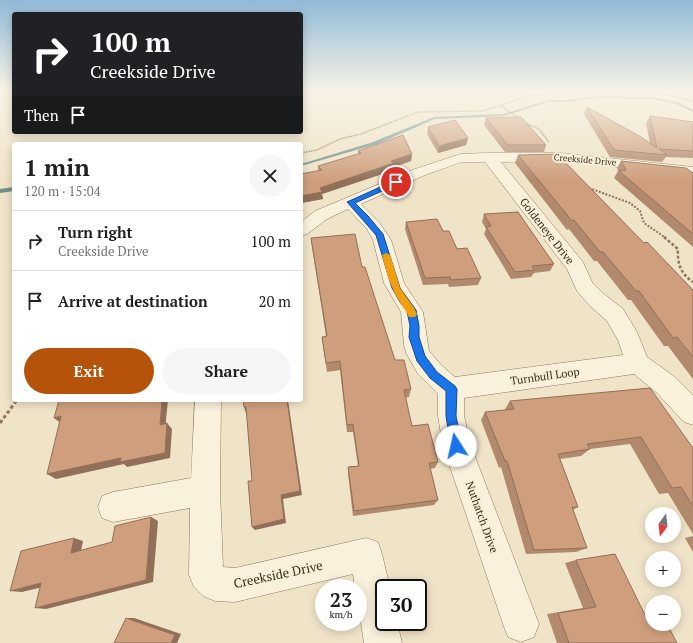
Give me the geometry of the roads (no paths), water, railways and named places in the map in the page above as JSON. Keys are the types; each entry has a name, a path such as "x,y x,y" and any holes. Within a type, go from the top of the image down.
{"street":[{"name":"Goldeneye Drive","path":"489,157 576,267 584,286 597,300 615,315 629,339 638,363"},
{"name":"Creekside Drive","path":"303,228 321,215 350,202 420,172 461,158 560,157 693,171"},
{"path":"350,202 379,234 396,288 411,310 415,326 414,337 420,358 433,375 451,389"},
{"path":"638,363 666,385 693,413"},
{"name":"Turnbull Loop","path":"451,389 638,363"},
{"name":"Nuthatch Drive","path":"451,389 451,416 456,446 520,624"},
{"name":"Creekside Drive","path":"208,402 205,490 206,575 215,584 235,584 366,554 383,643"},
{"path":"113,507 205,490"}],"waterway":[{"path":"303,164 375,143 427,121"},
{"path":"0,191 12,189"}]}
